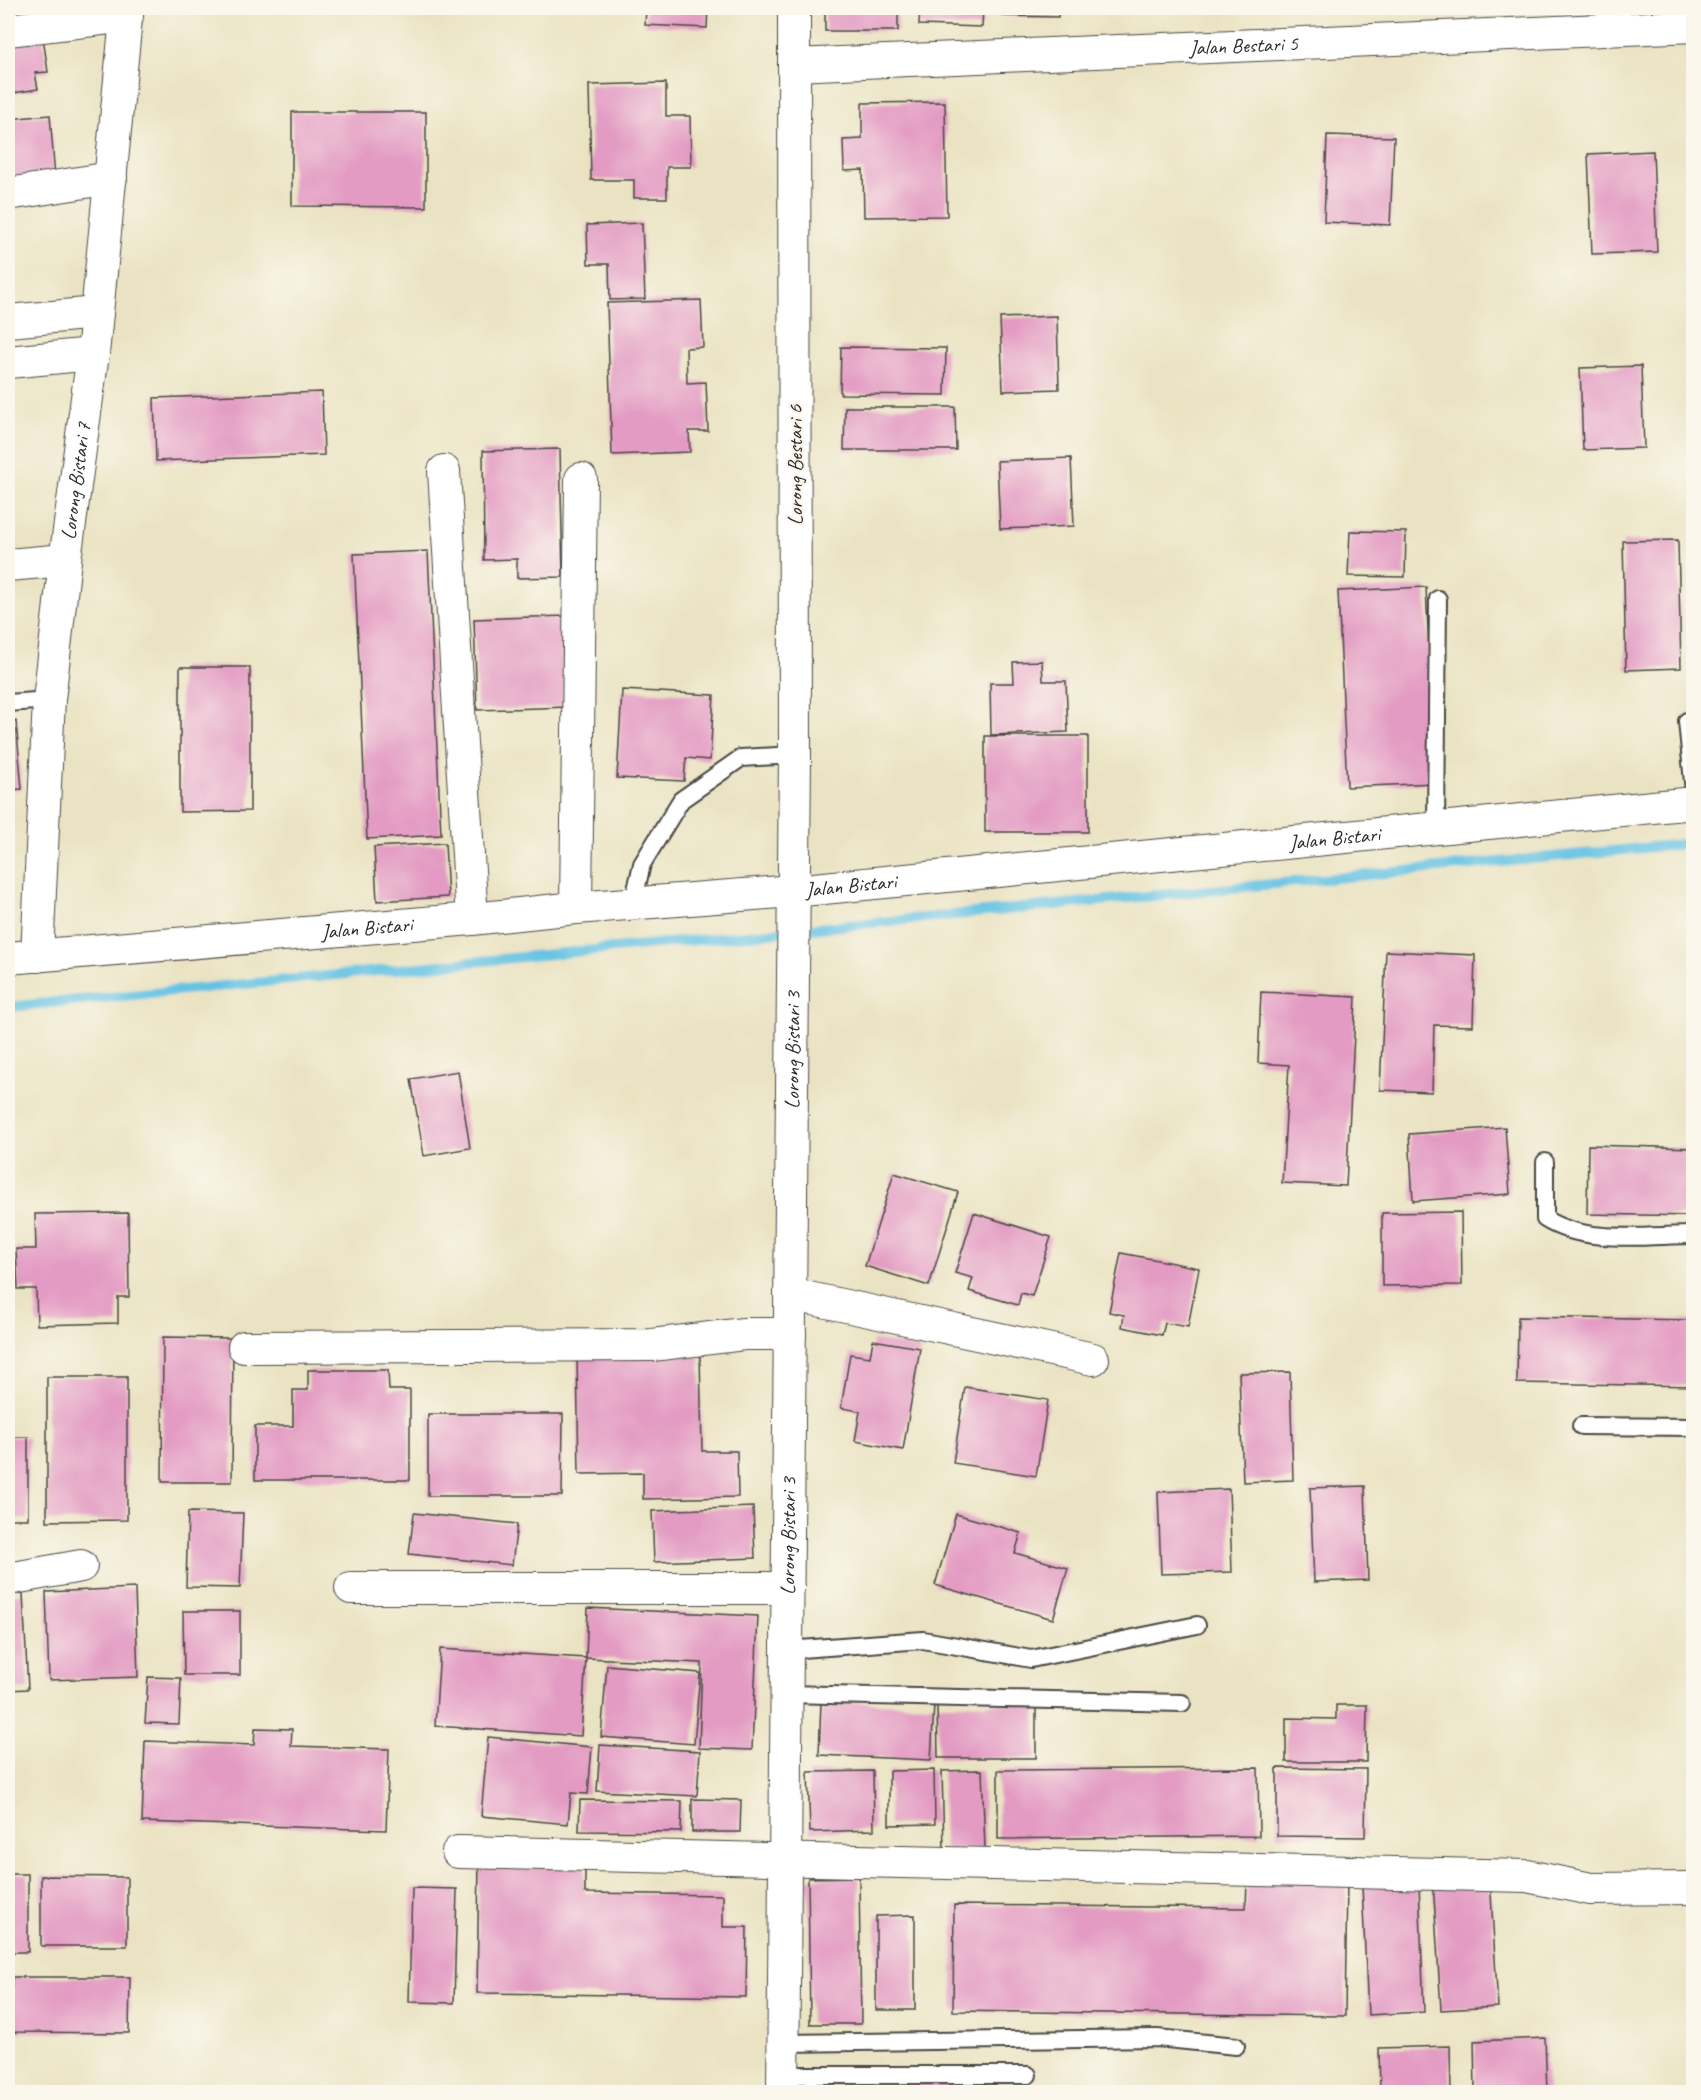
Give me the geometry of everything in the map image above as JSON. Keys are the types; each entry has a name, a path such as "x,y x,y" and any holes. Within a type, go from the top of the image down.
{"street":[{"name":"Lorong Bestari 6","path":"793,923 795,755 794,8"},
{"path":"8,30 127,12"},
{"name":"Lorong Bistari 7","path":"22,957 65,560 98,314 127,12"},
{"name":"Jalan Bestari 5","path":"794,65 1694,26"},
{"path":"8,194 111,178"},
{"path":"8,321 98,314"},
{"path":"8,362 93,354"},
{"path":"444,471 472,919"},
{"path":"576,908 581,479"},
{"path":"8,566 65,560"},
{"name":"Jalan Bistari","path":"22,957 794,891 1694,803"},
{"name":"Lorong Bistari 3","path":"783,2084 793,923"},
{"path":"790,1294 1093,1359"},
{"path":"244,1347 652,1345 744,1334 790,1334"},
{"path":"8,1579 81,1566"},
{"path":"351,1588 788,1588"},
{"path":"459,1852 1527,1876 1591,1889 1694,1888"}],"lane":[{"path":"1436,828 1438,599"},
{"path":"8,703 49,700"},
{"path":"1687,721 1694,792"},
{"path":"633,903 642,864 681,800 741,758 795,755"},
{"path":"1545,1162 1545,1219 1560,1228 1597,1236 1694,1235"},
{"path":"1581,1426 1694,1427"},
{"path":"787,1650 923,1640 1030,1659 1197,1625"},
{"path":"786,1694 1182,1703"},
{"path":"783,2043 1157,2038 1236,2046"},
{"path":"783,2084 1028,2074"}],"building":[{"path":"646,8 708,8 707,28 645,25"},
{"path":"825,8 898,8 898,31 825,31"},
{"path":"920,8 983,8 982,27 919,25"},
{"path":"1002,8 1058,8 1058,17 1002,16"},
{"path":"1065,8 1131,8 1131,13 1065,12"},
{"path":"42,30 48,72 35,73 38,89 8,94 8,35"},
{"path":"666,83 666,116 690,116 691,167 667,167 667,198 634,198 634,180 591,180 589,85"},
{"path":"945,102 947,216 864,217 863,170 844,171 843,140 862,139 862,103"},
{"path":"292,112 426,112 426,207 292,206"},
{"path":"50,115 55,177 8,181 8,119"},
{"path":"1327,135 1394,137 1390,225 1324,222"},
{"path":"1653,151 1657,252 1592,254 1588,154"},
{"path":"642,223 645,299 610,300 609,264 588,264 587,225"},
{"path":"701,300 703,347 686,348 687,383 706,382 708,431 689,431 690,452 612,455 607,303"},
{"path":"1057,316 1059,389 1003,391 1000,318"},
{"path":"841,347 946,348 945,395 840,394"},
{"path":"1641,366 1644,448 1583,450 1580,368"},
{"path":"322,392 324,455 156,461 154,398"},
{"path":"845,407 955,407 956,450 844,450"},
{"path":"560,449 563,577 517,578 517,559 484,560 483,451"},
{"path":"1071,458 1074,526 1000,529 997,461"},
{"path":"1350,531 1406,532 1405,577 1348,576"},
{"path":"1678,540 1681,668 1626,670 1623,541"},
{"path":"428,551 441,835 367,839 354,554"},
{"path":"1426,587 1435,783 1347,787 1338,591"},
{"path":"566,616 569,707 477,710 474,619"},
{"path":"1042,661 1043,681 1066,681 1068,732 991,735 990,683 1014,683 1013,662"},
{"path":"180,667 250,667 250,811 180,812"},
{"path":"622,690 714,695 710,760 686,758 684,781 617,778"},
{"path":"16,721 22,789 8,790 8,722"},
{"path":"985,736 1088,736 1088,832 985,832"},
{"path":"445,843 448,897 377,901 374,847"},
{"path":"1386,951 1475,955 1473,1026 1434,1025 1432,1092 1380,1090"},
{"path":"1261,992 1356,997 1346,1186 1282,1183 1289,1065 1258,1063"},
{"path":"458,1071 470,1148 424,1156 411,1079"},
{"path":"1505,1127 1510,1194 1413,1201 1409,1134"},
{"path":"1588,1145 1694,1148 1694,1216 1587,1214"},
{"path":"894,1173 958,1192 929,1286 865,1266"},
{"path":"1461,1212 1462,1285 1382,1286 1382,1213"},
{"path":"128,1213 129,1297 118,1297 118,1323 37,1325 36,1289 18,1289 16,1249 36,1249 35,1214"},
{"path":"974,1213 1051,1237 1032,1296 1021,1293 1018,1305 969,1291 973,1278 955,1273"},
{"path":"1121,1253 1199,1268 1188,1327 1165,1323 1162,1335 1122,1327 1124,1315 1109,1312"},
{"path":"1518,1317 1694,1320 1694,1386 1517,1383"},
{"path":"163,1337 233,1338 232,1482 162,1482"},
{"path":"873,1340 920,1348 903,1450 855,1441 860,1411 841,1408 850,1354 870,1357"},
{"path":"700,1355 702,1451 737,1451 738,1497 643,1499 643,1473 579,1474 577,1357"},
{"path":"308,1370 388,1370 389,1390 410,1390 410,1480 255,1480 255,1426 293,1426 293,1390 308,1390"},
{"path":"1290,1372 1293,1480 1243,1482 1239,1373"},
{"path":"47,1377 127,1377 127,1520 47,1521"},
{"path":"965,1387 1048,1400 1036,1476 953,1463"},
{"path":"428,1414 563,1414 562,1496 428,1496"},
{"path":"8,1437 28,1437 28,1519 8,1519"},
{"path":"1365,1486 1368,1580 1314,1582 1310,1488"},
{"path":"1229,1489 1232,1572 1161,1574 1158,1492"},
{"path":"753,1507 755,1558 654,1562 652,1511"},
{"path":"188,1512 243,1513 240,1588 186,1587"},
{"path":"414,1513 517,1524 512,1565 409,1554"},
{"path":"956,1514 1021,1533 1015,1553 1068,1568 1053,1619 935,1585"},
{"path":"135,1588 138,1677 49,1680 46,1592"},
{"path":"8,1594 23,1594 28,1689 8,1690"},
{"path":"588,1608 758,1616 752,1750 699,1748 702,1663 586,1658"},
{"path":"183,1611 240,1611 240,1675 184,1675"},
{"path":"440,1649 586,1658 581,1736 435,1726"},
{"path":"607,1665 700,1673 694,1744 601,1737"},
{"path":"148,1677 181,1678 179,1724 145,1723"},
{"path":"821,1701 934,1705 931,1760 819,1755"},
{"path":"1036,1703 1036,1758 938,1758 937,1704"},
{"path":"1336,1705 1367,1705 1366,1762 1286,1762 1286,1718 1336,1719"},
{"path":"255,1728 292,1729 291,1746 389,1749 386,1830 142,1822 145,1741 254,1745"},
{"path":"488,1737 592,1747 588,1794 571,1793 568,1824 481,1816"},
{"path":"600,1745 700,1751 697,1796 597,1791"},
{"path":"1258,1768 1259,1836 998,1839 998,1770"},
{"path":"1277,1768 1366,1769 1365,1837 1277,1836"},
{"path":"934,1770 935,1824 889,1825 889,1771"},
{"path":"982,1770 985,1848 944,1849 942,1771"},
{"path":"873,1771 874,1830 810,1832 808,1772"},
{"path":"692,1799 741,1800 740,1832 692,1832"},
{"path":"580,1800 682,1801 681,1832 579,1831"},
{"path":"479,1861 585,1862 585,1893 723,1895 723,1927 747,1927 746,1997 477,1993"},
{"path":"8,1874 28,1874 28,1952 8,1952"},
{"path":"41,1876 127,1877 127,1946 41,1946"},
{"path":"859,1877 861,2024 810,2024 808,1878"},
{"path":"1490,1878 1498,2007 1441,2010 1433,1881"},
{"path":"1247,1880 1347,1881 1345,2016 953,2011 954,1905 1246,1908"},
{"path":"1419,1884 1424,2012 1368,2015 1362,1886"},
{"path":"412,1888 457,1889 454,2003 409,2002"},
{"path":"915,1915 915,2010 876,2010 876,1916"},
{"path":"12,1977 130,1977 129,2033 12,2032"},
{"path":"1545,2038 1547,2092 1475,2092 1474,2041"},
{"path":"1450,2046 1451,2092 1380,2092 1379,2048"},
{"path":"910,2081 949,2082 949,2092 910,2092"}],"waterway":[{"path":"8,1007 1694,843"}]}
